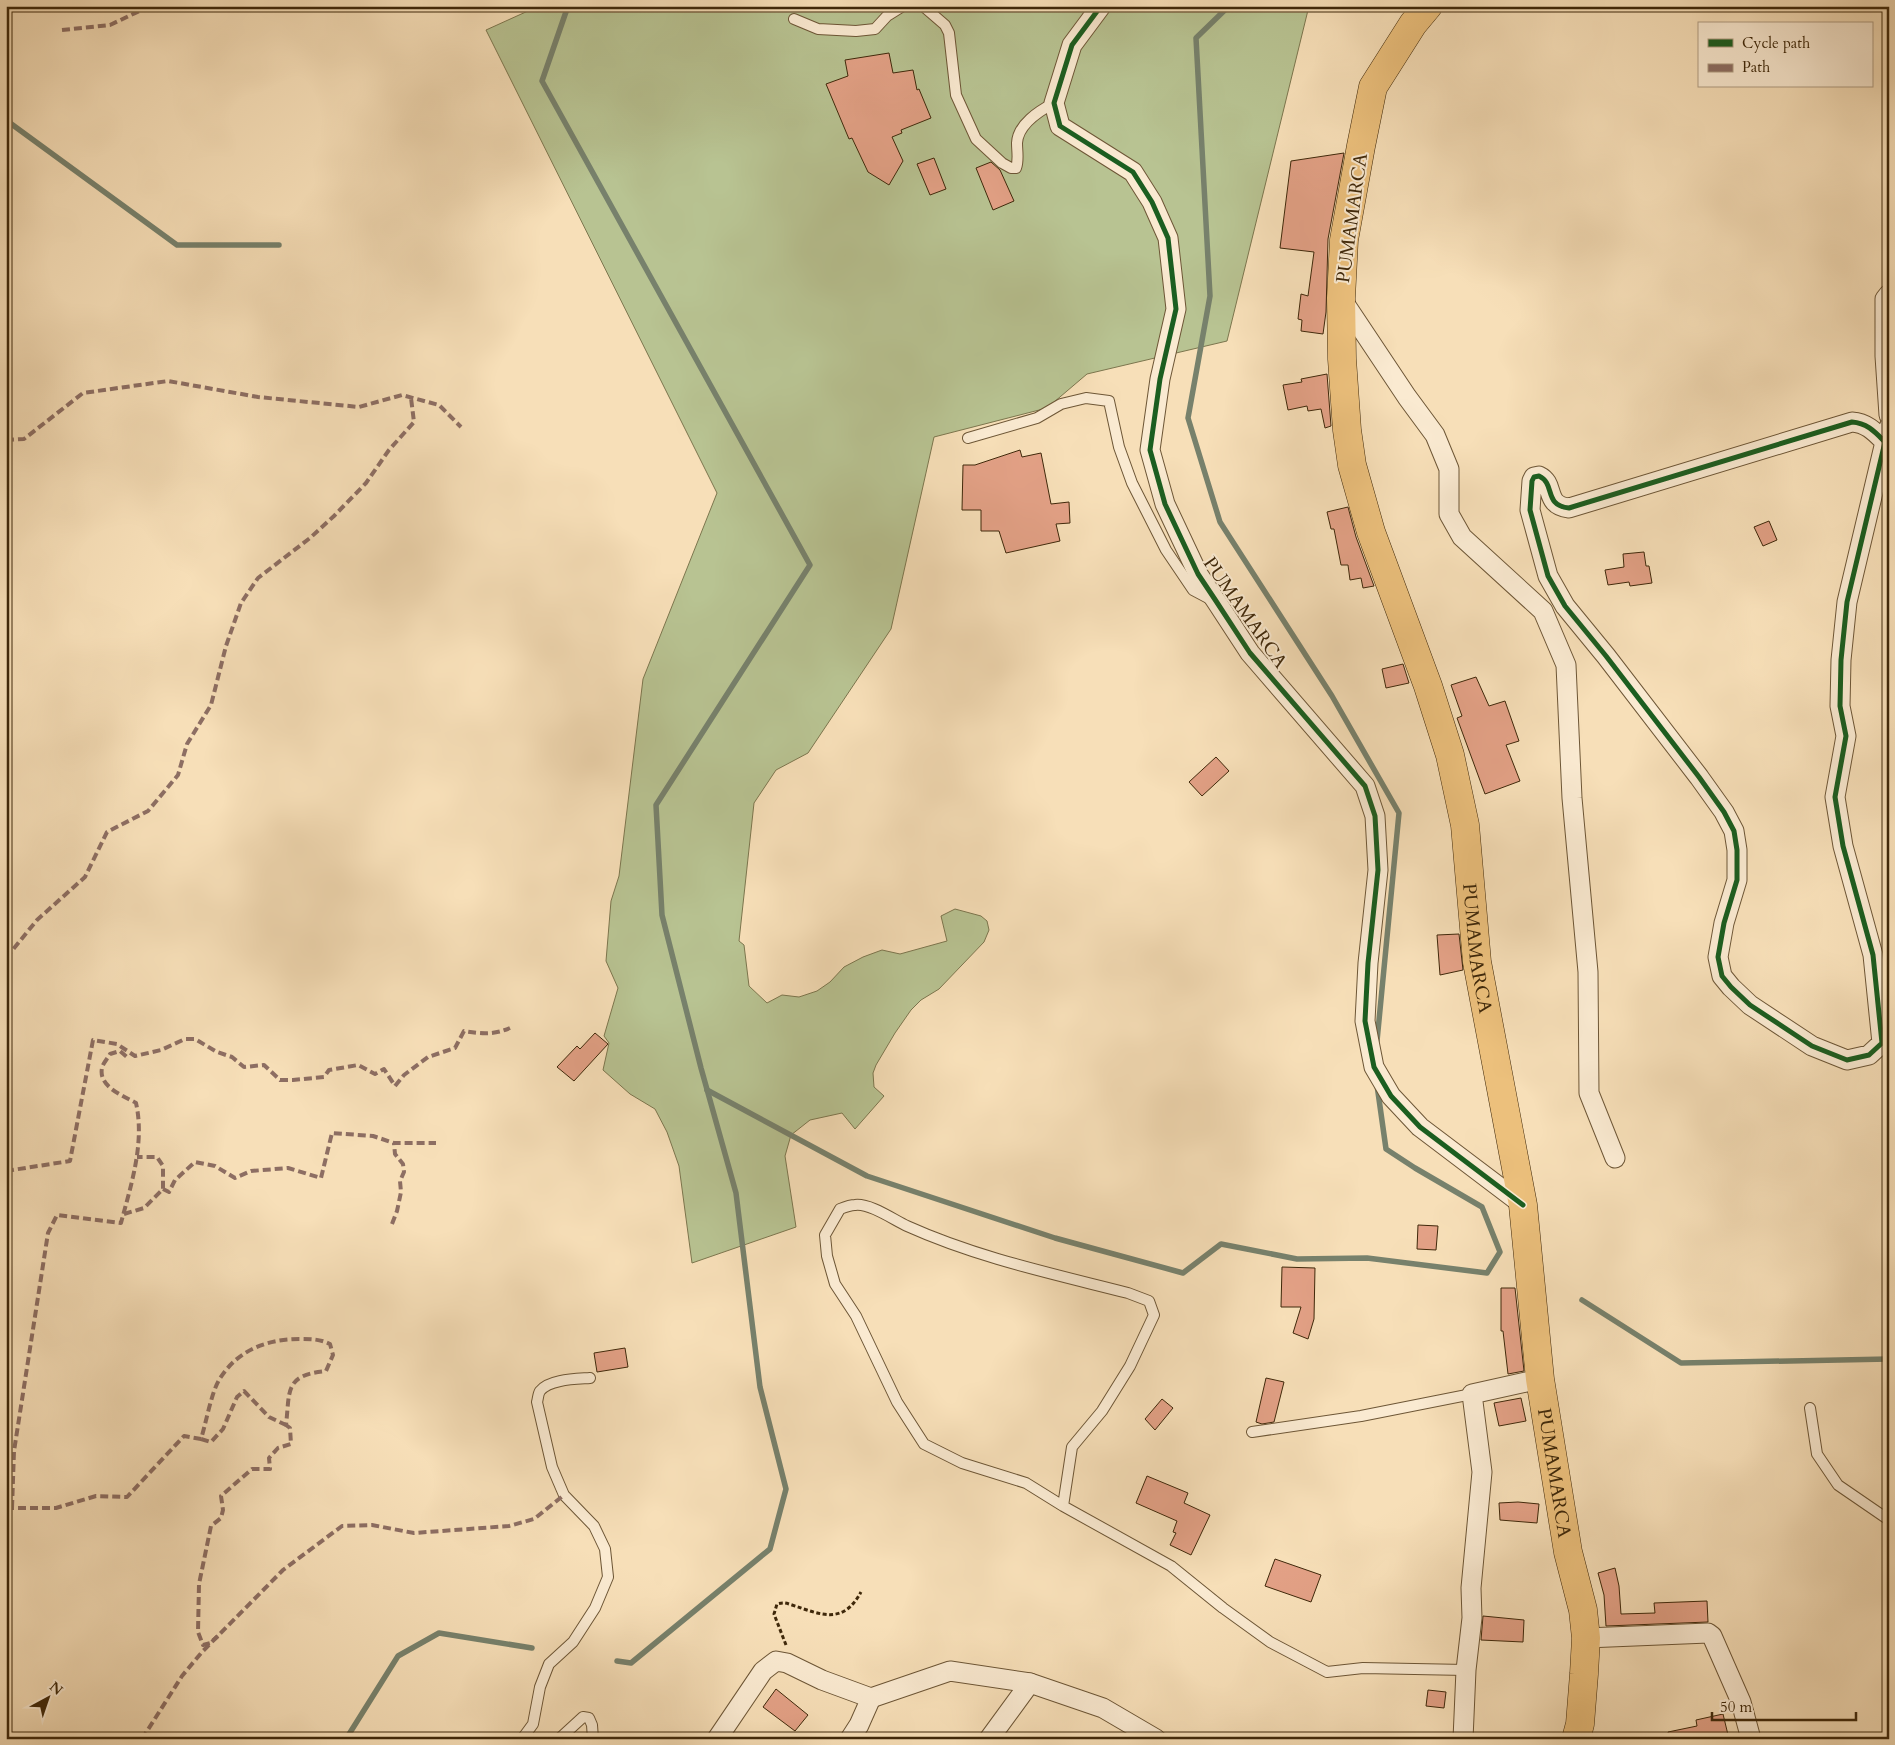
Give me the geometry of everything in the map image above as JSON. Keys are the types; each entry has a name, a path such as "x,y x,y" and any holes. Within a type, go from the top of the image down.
{"main road":[{"name":"PUMAMARCA","path":"1428,6 1413,24 1374,87 1344,240 1341,298 1347,430 1352,465 1371,532 1428,686 1450,755 1465,825 1477,962 1523,1205 1540,1379 1568,1552 1579,1593 1586,1638 1580,1724 1576,1739"}],"street":[{"path":"1054,103 1072,45 1101,6"},
{"name":"PUMAMARCA","path":"1054,103 1060,126 1133,172 1152,202 1168,238 1176,309 1160,379 1150,450 1165,504 1198,574 1250,653 1365,786 1376,816 1378,870 1368,963 1365,1022 1374,1067 1391,1096 1420,1127 1523,1205"},
{"path":"1889,294 1885,299 1885,356 1889,415"},
{"path":"1341,298 1407,397 1435,435 1448,469 1449,514 1462,537 1544,611 1566,665 1572,798 1588,972 1589,1094 1615,1158"},
{"path":"1852,422 1861,423 1887,435 1848,602 1841,660 1840,706 1846,736 1835,797 1842,846 1873,955 1882,1042 1870,1055 1847,1060 1812,1046 1750,1005 1722,976 1718,957 1724,923 1737,880 1738,850 1734,831 1724,812 1699,777 1565,606 1548,576 1530,510 1532,481 1534,477 1543,478 1552,500 1560,507 1569,508 1852,422"},
{"path":"1544,611 1565,606"},
{"path":"1464,1739 1466,1670 1472,1618 1472,1588 1482,1472 1472,1394 1540,1379"},
{"path":"1586,1638 1708,1634 1712,1636 1741,1702 1750,1739"},
{"path":"717,1739 763,1670 776,1661 787,1663 822,1680 871,1698 950,1671 1030,1683 1103,1708 1156,1739"},
{"path":"989,1739 1030,1683"},
{"path":"850,1739 859,1725 871,1698"}],"lane":[{"path":"794,19 818,29 856,31 875,29 887,16 903,6"},
{"path":"923,6 945,25 950,33 956,95 976,139 1002,163 1011,168 1016,168 1018,162 1018,137 1028,121 1054,103"},
{"path":"968,438 1037,418 1060,404 1086,398 1109,401 1119,447 1132,483 1166,550 1193,590 1216,601"},
{"path":"1063,1506 1072,1447 1102,1411 1130,1366 1154,1315 1150,1301 1128,1293 979,1254 932,1237 881,1212 857,1204 840,1209 826,1235 827,1256 834,1284 856,1316 897,1402 924,1444 962,1463 1026,1483 1063,1506 1171,1566 1223,1608 1270,1642 1327,1672 1364,1668 1466,1670"},
{"path":"522,1739 533,1724 540,1687 549,1664 573,1642 595,1608 608,1577 605,1549 594,1526 564,1495 552,1467 537,1402 539,1392 546,1385 566,1380 590,1378"},
{"path":"1252,1432 1361,1416 1472,1394"},
{"path":"1810,1408 1817,1454 1838,1485 1889,1520"},
{"path":"559,1739 583,1717 589,1718 592,1725 593,1739"}],"path":[{"path":"776,1661 787,1649 785,1638 774,1614 777,1604 784,1602 818,1613 836,1615 849,1608 861,1592"}],"green space":[{"path":"539,6 1309,6 1227,341 1087,374 1047,408 934,437 891,629 808,753 776,770 754,803 739,941 744,945 749,986 767,1003 782,995 799,997 817,991 830,982 844,967 882,950 900,954 947,941 941,916 955,909 981,916 987,921 989,930 984,942 939,989 921,1000 911,1010 895,1033 873,1073 874,1087 884,1096 855,1129 842,1113 810,1120 791,1135 785,1156 796,1227 692,1263 679,1166 667,1132 655,1109 630,1094 603,1070 609,1043 604,1036 618,988 606,961 611,901 619,876 643,679 717,493 486,30"}],"building":[{"path":"889,53 893,73 913,70 917,90 919,89 931,118 901,130 902,133 892,137 903,161 889,185 868,172 852,138 849,139 826,84 848,76 845,60"},
{"path":"1344,153 1328,239 1326,312 1323,334 1301,331 1302,320 1298,319 1301,294 1308,296 1314,252 1280,248 1291,161"},
{"path":"934,158 946,189 930,195 917,164"},
{"path":"991,162 1000,170 1014,201 993,210 976,168"},
{"path":"1327,374 1331,426 1325,428 1321,409 1308,411 1307,406 1288,410 1283,385 1302,382 1301,379"},
{"path":"1020,450 1022,457 1041,453 1051,504 1069,502 1070,523 1056,524 1060,541 1006,553 999,531 981,531 981,510 962,510 963,465 975,465"},
{"path":"1348,507 1356,537 1374,586 1363,588 1361,578 1350,580 1348,565 1341,565 1334,529 1331,529 1327,512"},
{"path":"1769,521 1777,540 1763,546 1754,527"},
{"path":"1644,552 1646,566 1649,566 1652,583 1630,586 1629,582 1608,585 1605,570 1624,567 1623,554"},
{"path":"1403,664 1409,683 1386,688 1382,669"},
{"path":"1476,677 1489,706 1505,701 1519,741 1506,745 1520,781 1485,794 1457,718 1462,716 1451,685"},
{"path":"1216,757 1229,771 1202,796 1189,782"},
{"path":"1459,934 1463,970 1440,975 1437,935"},
{"path":"595,1033 608,1044 574,1081 557,1067 577,1046 580,1049"},
{"path":"1418,1225 1438,1226 1436,1250 1417,1249"},
{"path":"1282,1267 1315,1268 1314,1319 1308,1339 1293,1333 1301,1307 1281,1307"},
{"path":"1501,1288 1515,1288 1524,1371 1508,1374 1503,1331 1501,1331"},
{"path":"625,1348 628,1367 597,1372 594,1353"},
{"path":"1266,1378 1284,1382 1274,1422 1262,1424 1256,1422"},
{"path":"1521,1398 1526,1421 1499,1426 1494,1403"},
{"path":"1162,1399 1173,1408 1155,1430 1145,1419"},
{"path":"1147,1476 1188,1493 1184,1503 1210,1515 1191,1555 1170,1545 1176,1533 1173,1532 1177,1521 1136,1503"},
{"path":"1499,1503 1539,1504 1537,1523 1500,1520"},
{"path":"1275,1559 1321,1575 1311,1602 1265,1586"},
{"path":"1615,1568 1619,1586 1621,1614 1655,1613 1654,1603 1707,1601 1708,1622 1606,1626 1604,1595 1598,1573"},
{"path":"1483,1616 1524,1620 1523,1642 1481,1640"},
{"path":"776,1689 808,1715 795,1731 763,1707"},
{"path":"1428,1690 1446,1692 1444,1708 1426,1706"},
{"path":"1723,1714 1729,1739 1669,1739 1668,1732 1697,1726 1696,1720"}],"waterway":[{"path":"568,6 542,81 810,565 656,805 662,915 701,1068 736,1193 760,1387 786,1489 770,1549 631,1663 617,1661"},
{"path":"1229,6 1196,38 1210,296 1188,418 1220,522 1332,696 1399,813 1377,1041"},
{"path":"6,103 10,123 177,245 279,245"},
{"path":"707,1090 867,1176 1055,1238 1183,1273 1221,1244 1297,1259 1367,1258 1487,1273 1500,1252 1482,1207 1386,1149 1377,1085"},
{"path":"1582,1300 1681,1363 1889,1359"},
{"path":"346,1739 398,1656 439,1633 532,1648"}],"marked path":[{"path":"62,30 110,25 150,6"},
{"path":"6,440 24,439 83,393 168,381 258,397 359,407 402,395 439,405 461,427"},
{"path":"6,958 37,920 85,877 107,832 148,811 178,775 187,744 211,705 226,646 241,603 258,578 310,538 366,483 389,450 414,422 411,398"},
{"path":"6,1171 70,1161 93,1040 117,1044 135,1056 161,1050 185,1039 195,1039 217,1052 232,1057 244,1067 264,1065 280,1080 324,1077 329,1070 358,1065 375,1074 384,1069 395,1086 404,1075 428,1057 455,1048 464,1031 487,1033 510,1028"},
{"path":"12,1508 14,1451 48,1233 57,1215 121,1223 129,1194 138,1149 139,1133 136,1103 108,1086 102,1075 102,1068 110,1054 120,1051 127,1057"},
{"path":"163,1189 169,1192 175,1180 195,1162 215,1166 235,1178 251,1171 288,1168 321,1178 332,1133 373,1136 394,1143 436,1143"},
{"path":"392,1224 397,1211 401,1192 400,1181 404,1172 403,1164 395,1154 394,1143"},
{"path":"124,1214 144,1208 163,1189 163,1166 157,1157 137,1157"},
{"path":"6,1508 56,1508 96,1496 127,1497 184,1436 201,1439 211,1401 219,1380 226,1370 244,1354 254,1348 276,1341 304,1339 323,1341 330,1344 333,1355 326,1371 303,1376 296,1381 289,1394 286,1425 290,1428 291,1444 278,1448 269,1458 270,1469 252,1469 221,1496 223,1510 221,1518 211,1526 199,1584 198,1632 203,1645 210,1643 218,1636"},
{"path":"201,1439 211,1442 223,1429 237,1397 244,1391 269,1417 286,1425"},
{"path":"142,1739 182,1676 202,1652 283,1570 342,1526 372,1525 414,1533 509,1526 534,1519 564,1495"}],"cycle path":[{"path":"1101,6 1072,45 1054,103 1060,126 1133,172 1152,202 1168,238 1176,309 1160,379 1150,450 1165,504 1198,574 1250,653 1365,786 1375,816 1378,870 1368,963 1365,1021 1374,1067 1391,1096 1420,1127 1523,1205"},
{"path":"1885,442 1866,426 1852,422 1569,508 1556,503 1547,484 1539,476 1534,477 1532,481 1530,510 1548,576 1565,606 1699,777 1724,812 1734,831 1737,850 1737,880 1724,923 1718,957 1722,976 1750,1005 1812,1046 1847,1060 1869,1055 1882,1043 1873,955 1843,846 1835,797 1846,736 1840,706 1841,660 1847,602 1889,427"}]}
